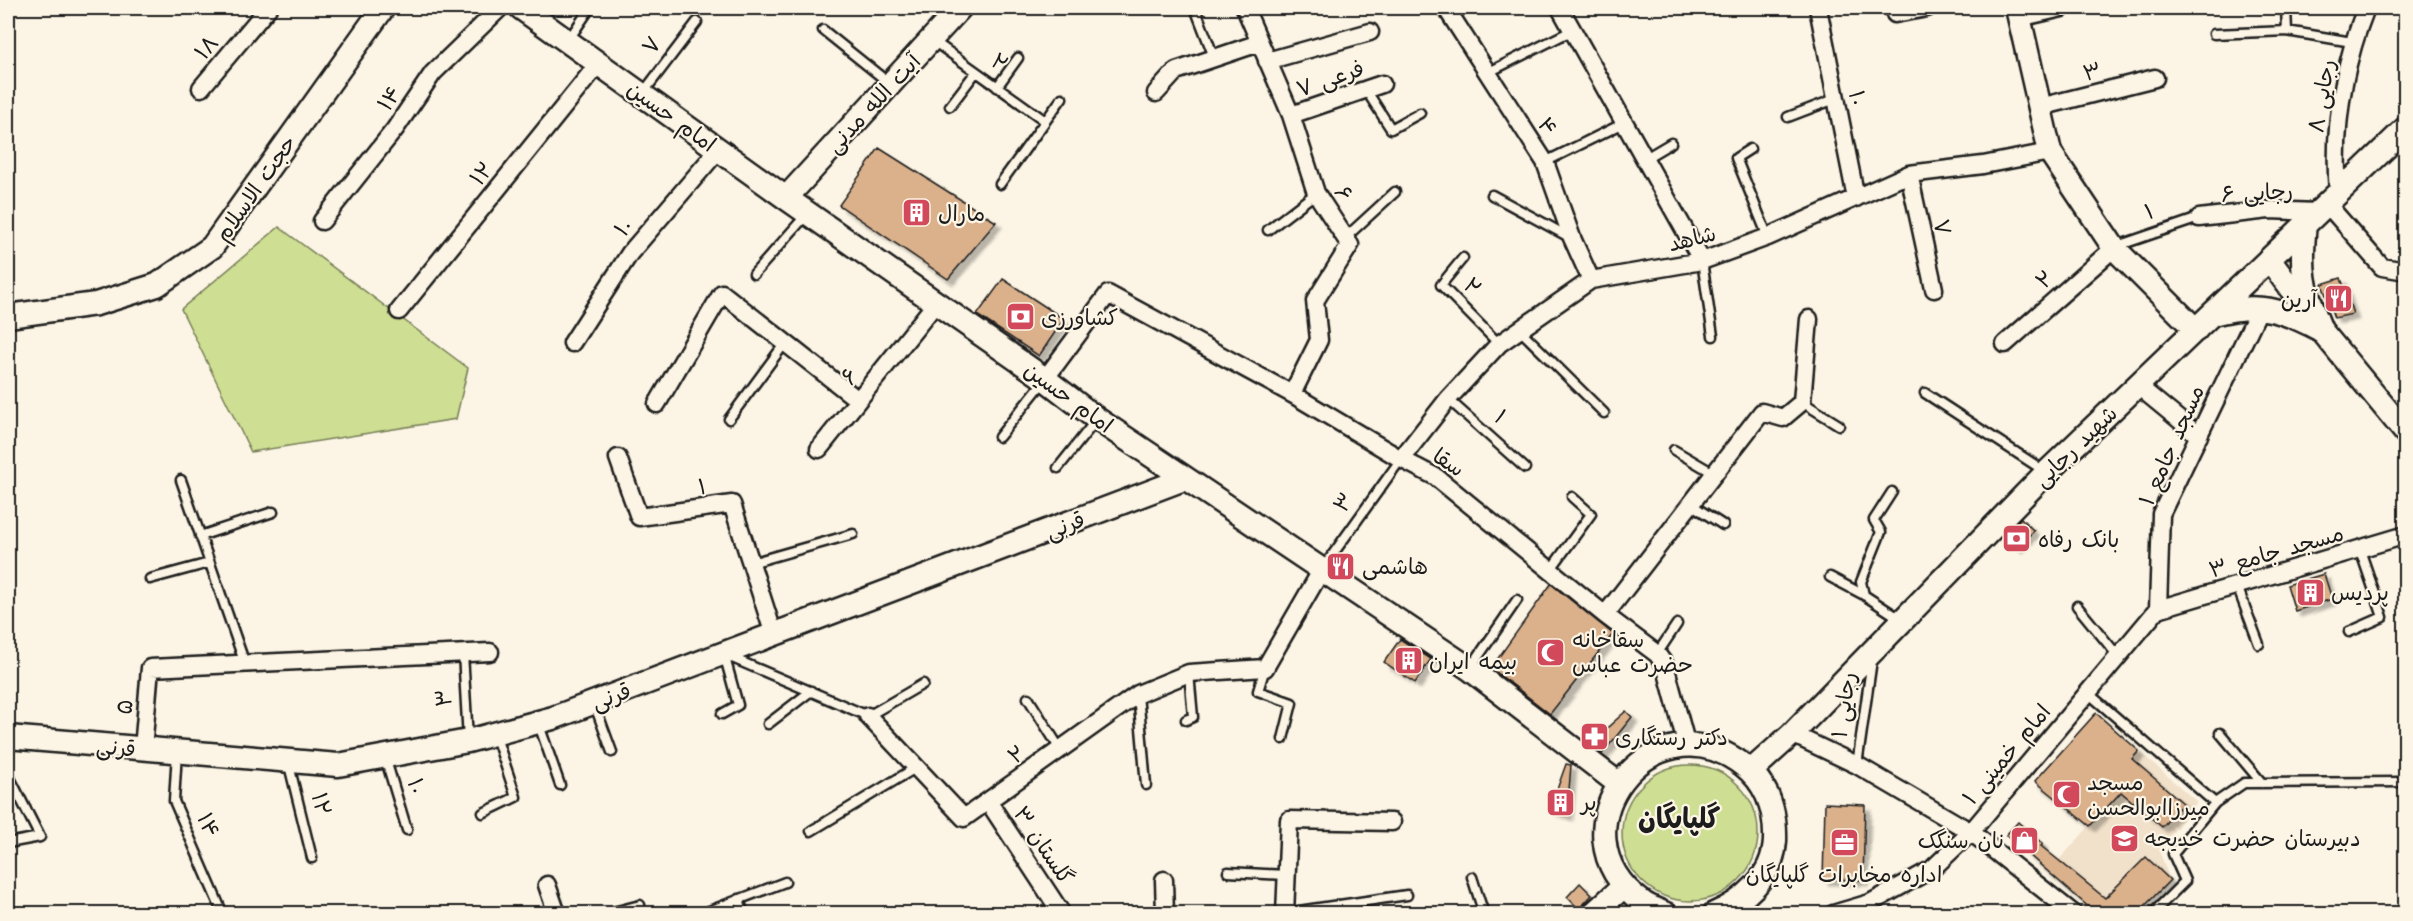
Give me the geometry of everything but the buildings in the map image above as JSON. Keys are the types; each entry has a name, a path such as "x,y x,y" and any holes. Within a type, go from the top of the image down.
{"main road":[{"name":"حجت الاسلام","path":"8,316 96,304 157,285 212,247 383,8"},
{"name":"امام حسین","path":"521,8 786,198 1045,379 1097,419 1321,571 1507,692 1619,784"},
{"name":"آیت الله مدنی","path":"786,198 960,8"},
{"path":"2018,13 2050,152 2114,248 2204,322 2244,308 2260,308 2292,315 2321,330"},
{"name":"شهید رجایی","path":"1751,771 1792,734 2046,473 2406,128"},
{"path":"2321,330 2307,295 2301,260 2322,208"},
{"path":"2269,259 2321,330 2404,431"},
{"name":"قرنی","path":"8,736 338,765 468,741 538,722 594,703 1184,479"},
{"path":"1666,914 1643,903 1624,886 1612,867 1606,846 1605,825 1609,803 1619,784 1632,769 1648,757 1667,749 1687,746 1711,749 1733,757 1751,771 1763,786 1776,822 1775,847 1766,871 1752,891 1727,911"},
{"path":"1593,914 1624,886"}],"street":[{"name":"۱۸","path":"201,88 268,8"},
{"name":"۱۴","path":"322,221 395,129 433,73 500,8"},
{"name":"۶","path":"1245,8 1291,115 1316,193 1350,245 1315,301 1319,340 1292,394"},
{"name":"۴","path":"1446,8 1545,162 1572,238 1591,280"},
{"path":"1560,8 1702,261"},
{"name":"۱۰","path":"1818,8 1856,198"},
{"path":"1895,14 1927,8"},
{"path":"2018,13 2062,8"},
{"name":"رجایی ۸","path":"2322,208 2335,157 2352,42 2366,8"},
{"path":"1267,61 1370,32"},
{"path":"1156,93 1176,71 1259,43"},
{"name":"۱۲","path":"399,311 599,63"},
{"name":"۳","path":"2040,107 2155,78"},
{"name":"فرعی ۷","path":"1291,115 1382,84"},
{"name":"۱۰","path":"572,343 630,253 719,149"},
{"name":"شاهد","path":"1401,459 1448,399 1499,344 1591,280 1702,261 1768,237 1909,174 1983,165 2050,152"},
{"name":"۷","path":"1909,174 1934,289"},
{"path":"2322,208 2382,267 2406,271"},
{"name":"رجایی ۶","path":"2199,218 2269,210 2322,208"},
{"name":"۲","path":"2005,344 2114,248"},
{"path":"657,404 722,293 858,400"},
{"name":"سقا","path":"1045,379 1108,294 1292,394 1401,459 1436,477 1605,615 1657,654 1665,665 1687,746"},
{"name":"۶","path":"819,448 936,303"},
{"name":"مسجد جامع ۱","path":"2158,609 2161,514 2260,308"},
{"path":"1605,615 1762,412 1783,418 1802,402 1809,319"},
{"path":"2138,386 2199,436"},
{"name":"۱","path":"618,458 639,517 732,504 774,635"},
{"name":"مسجد جامع ۳","path":"2158,609 2406,535"},
{"path":"1265,668 1321,571"},
{"name":"امام خمینی ۱","path":"1833,914 1873,908 1932,869 1971,832 2158,609"},
{"path":"246,665 490,652"},
{"name":"۵","path":"143,749 150,668 246,665"},
{"name":"۲","path":"868,716 964,818 1138,694 1189,673 1265,668"},
{"name":"رجایی ۱","path":"1792,734 1857,765 1971,832 2074,914"},
{"name":"گلستان ۳","path":"988,801 1062,914"},
{"path":"1285,913 1289,820 1392,822"},
{"path":"1164,880 1165,914"},
{"path":"547,885 557,914"}],"lane":[{"path":"567,41 590,8"},
{"path":"1195,8 1214,57"},
{"path":"2286,8 2287,31"},
{"name":"۷","path":"642,94 697,22"},
{"path":"824,30 890,84"},
{"path":"1486,73 1573,30"},
{"path":"2214,34 2287,31 2352,42"},
{"name":"۲","path":"931,39 1044,120"},
{"path":"998,87 1018,58"},
{"path":"950,106 976,72"},
{"path":"1366,90 1391,129 1420,113"},
{"path":"1000,184 1062,98"},
{"path":"1788,117 1835,99"},
{"path":"1545,162 1624,123"},
{"path":"1644,159 1671,143"},
{"path":"1750,149 1736,158 1768,237"},
{"path":"1346,237 1395,192"},
{"path":"1268,230 1316,193"},
{"path":"1492,195 1572,238"},
{"path":"754,274 808,213"},
{"name":"۱","path":"2114,248 2199,218"},
{"name":"۲","path":"1463,258 1441,285 1499,344"},
{"path":"1702,261 1713,336"},
{"path":"1520,330 1604,413"},
{"path":"729,419 785,343"},
{"path":"999,436 1045,379"},
{"path":"1925,393 2046,473"},
{"name":"۱","path":"1448,399 1525,468"},
{"path":"1802,402 1839,425"},
{"path":"1058,468 1097,419"},
{"path":"1674,450 1715,474"},
{"name":"۳","path":"1321,571 1401,459"},
{"path":"181,480 246,665"},
{"path":"1864,595 1861,582 1881,532 1874,520 1892,492"},
{"path":"1551,569 1591,514 1572,497"},
{"path":"1692,505 1723,525"},
{"path":"200,536 273,512"},
{"path":"751,563 853,534"},
{"path":"2349,632 2383,617 2360,550"},
{"path":"150,579 210,563"},
{"path":"1830,577 1903,620"},
{"path":"2237,586 2259,644"},
{"path":"1470,669 1517,600"},
{"path":"2077,606 2118,656"},
{"path":"1657,654 1677,624"},
{"name":"رجایی ۱","path":"1857,765 1874,650"},
{"name":"۳","path":"463,653 468,741"},
{"path":"722,714 738,705 724,654"},
{"name":"۲","path":"724,654 868,716"},
{"path":"1265,668 1258,691 1292,703 1284,739"},
{"path":"1186,720 1193,717 1189,673"},
{"path":"868,716 923,684"},
{"path":"768,724 811,691"},
{"path":"2087,692 2215,803"},
{"path":"1138,694 1146,785"},
{"path":"1028,698 1060,749"},
{"path":"594,703 612,752"},
{"path":"538,722 560,785"},
{"path":"2220,733 2262,783"},
{"path":"483,813 516,797 494,734"},
{"name":"۱۴","path":"177,751 174,801 223,914"},
{"name":"۱۰","path":"385,756 407,830"},
{"name":"۱۲","path":"288,761 312,858"},
{"path":"811,831 917,767"},
{"path":"8,774 40,837 8,843"},
{"path":"2152,914 2184,881 2173,854 2215,803 2244,783 2406,782"},
{"path":"1228,872 1286,875"},
{"path":"1472,877 1484,914"},
{"path":"701,914 785,882"},
{"path":"1285,913 1407,896"},
{"path":"739,899 744,914"},
{"path":"618,914 617,911 640,905"}],"shaded area":[{"name":"دبیرستان حضرت خدیجه","path":"2139,751 2197,802 2159,850 2170,880 2096,913 2048,872 2114,799 2104,790"}],"green space":[{"path":"279,227 468,368 456,419 251,452 181,309"},
{"path":"1690,765 1716,771 1738,785 1752,807 1758,833 1752,859 1738,881 1716,895 1690,901 1664,895 1642,881 1628,859 1622,833 1628,807 1642,785 1664,771"}],"place":[{"name":"مارال","path":"917,213"},
{"name":"آرین","path":"2338,299"},
{"name":"کشاورزی","path":"1020,317"},
{"name":"بانک رفاه","path":"2017,539"},
{"name":"هاشمی","path":"1341,566"},
{"name":"پردیس","path":"2310,592"},
{"name":"سقاخانه حضرت عباس","path":"1551,652"},
{"name":"بیمه ایران","path":"1408,661"},
{"name":"دکتر رستگاری","path":"1594,737"},
{"name":"مسجد میرزاابوالحسن","path":"2066,795"},
{"name":"پر","path":"1560,802"},
{"name":"دبیرستان حضرت خدیجه","path":"2124,838"},
{"name":"نان سنگک","path":"2025,840"},
{"name":"اداره مخابرات گلپایگان","path":"1844,842"}],"district":[{"name":"گلپایگان","path":"1679,818"}]}
